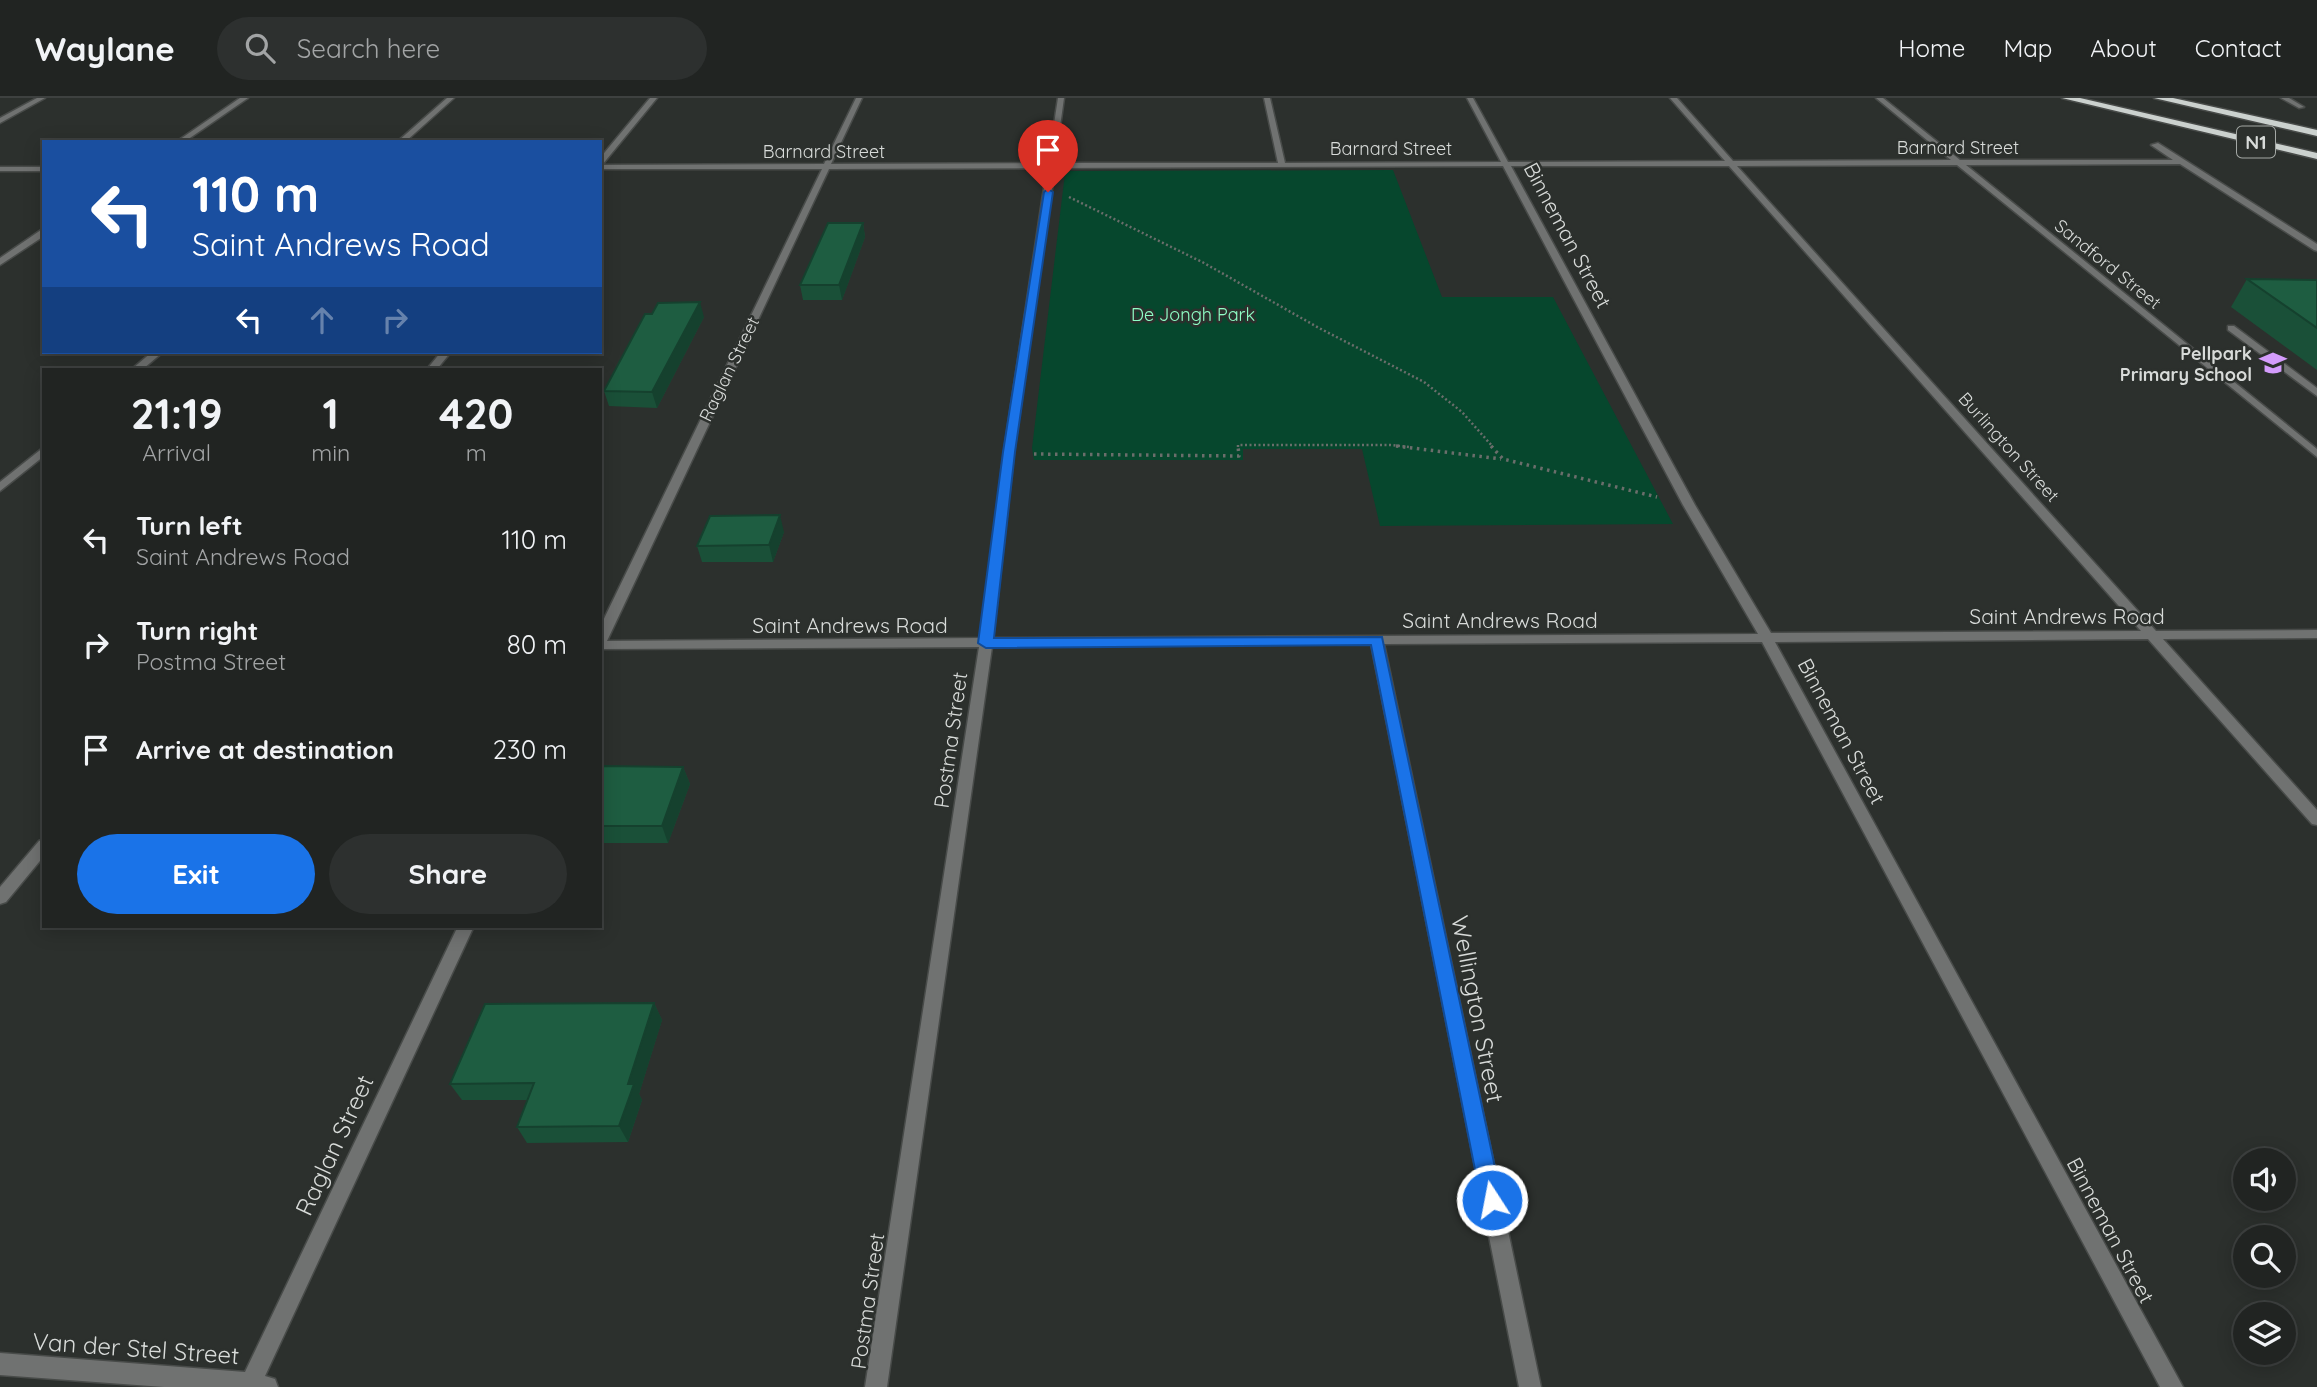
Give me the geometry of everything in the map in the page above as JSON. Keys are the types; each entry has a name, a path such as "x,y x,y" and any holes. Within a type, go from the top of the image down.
{"highway":[{"path":"2051,98 2195,128"},
{"name":"N1","path":"2067,98 2317,156"},
{"name":"N1","path":"2159,98 2317,133"}],"street":[{"path":"0,121 42,98"},
{"path":"182,140 245,98"},
{"path":"402,140 451,98"},
{"path":"602,163 654,98"},
{"name":"Raglan Street","path":"602,639 859,98"},
{"name":"Postma Street","path":"876,1387 986,643 1009,452 1061,98"},
{"path":"1267,98 1282,164"},
{"name":"Binneman Street","path":"1470,98 1689,505 1768,638 2172,1387"},
{"name":"Burlington Street","path":"1673,98 2317,820"},
{"name":"Sandford Street","path":"1879,98 2317,454"},
{"path":"2284,98 2301,107"},
{"path":"2155,145 2317,248"},
{"name":"Barnard Street","path":"602,165 2181,162"},
{"path":"0,169 42,169"},
{"path":"0,261 42,233"},
{"path":"2231,328 2317,393"},
{"path":"138,368 156,354"},
{"path":"433,368 444,354"},
{"path":"0,488 42,452"},
{"name":"Saint Andrews Road","path":"602,643 2317,634"},
{"name":"Wellington Street","path":"1377,640 1530,1387"},
{"path":"0,898 42,847"},
{"name":"Raglan Street","path":"256,1386 466,928"},
{"name":"Van der Stel Street","path":"0,1364 256,1386"}],"path":[{"path":"1062,193 1194,257 1319,328 1424,382 1462,412 1503,459"},
{"path":"1033,454 1239,456 1238,445 1375,444 1503,459 1656,497"}],"green space":[{"name":"De Jongh Park","path":"1393,170 1442,297 1553,297 1673,524 1380,526 1362,449 1243,449 1243,460 1034,460 1032,448 1065,173"}],"building":[{"path":"828,223 863,223 839,285 800,285"},
{"path":"2247,279 2317,280 2317,328"},
{"path":"700,302 652,392 604,391 645,314 652,314 658,303"},
{"path":"780,515 769,545 697,546 710,516"},
{"path":"602,766 683,767 662,826 602,826"},
{"path":"654,1003 628,1084 634,1084 619,1126 517,1127 534,1083 450,1084 485,1004"}],"place":[{"name":"Pellpark Primary School","path":"2273,363"}],"route":[{"path":"1048,192 1009,452 986,643 1377,640 1492,1200"}]}
